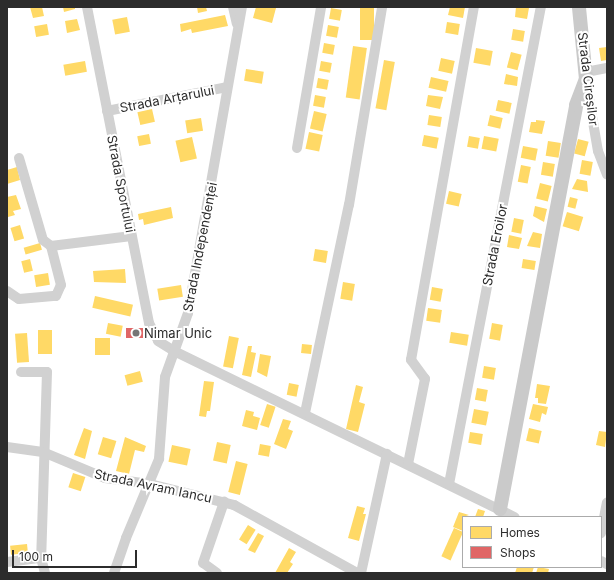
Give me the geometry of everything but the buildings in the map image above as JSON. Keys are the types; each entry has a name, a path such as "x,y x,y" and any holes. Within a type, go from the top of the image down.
{"street":[{"name":"Strada Sportului","path":"87,7 131,236 151,330 158,341 174,351"},
{"path":"233,7 237,26"},
{"name":"Strada Independenței","path":"114,573 126,538 150,484 159,459 165,377 188,313 237,26 242,7"},
{"path":"297,148 321,7"},
{"path":"305,414 349,204 382,7"},
{"path":"408,464 425,379 411,360 474,7"},
{"name":"Strada Eroilor","path":"449,484 541,7"},
{"name":"Strada Cireșilor","path":"579,7 586,75 598,151 607,174"},
{"path":"500,509 576,105 586,75 607,68"},
{"name":"Strada Arțarului","path":"107,112 227,87"},
{"path":"7,292 19,299 52,298 59,294 61,285 51,246 43,240 19,158"},
{"path":"51,246 131,236"},
{"path":"174,351 513,516"},
{"path":"21,372 47,372 42,452 40,558 45,573"},
{"name":"Strada Avram Iancu","path":"7,447 42,452 98,476 150,484 234,505 357,573"},
{"path":"360,573 387,454"},
{"path":"216,573 203,562 224,502"},
{"path":"602,528 607,503"},
{"path":"7,562 40,558"}],"place":[{"name":"Nimar Unic","path":"136,333"}]}
